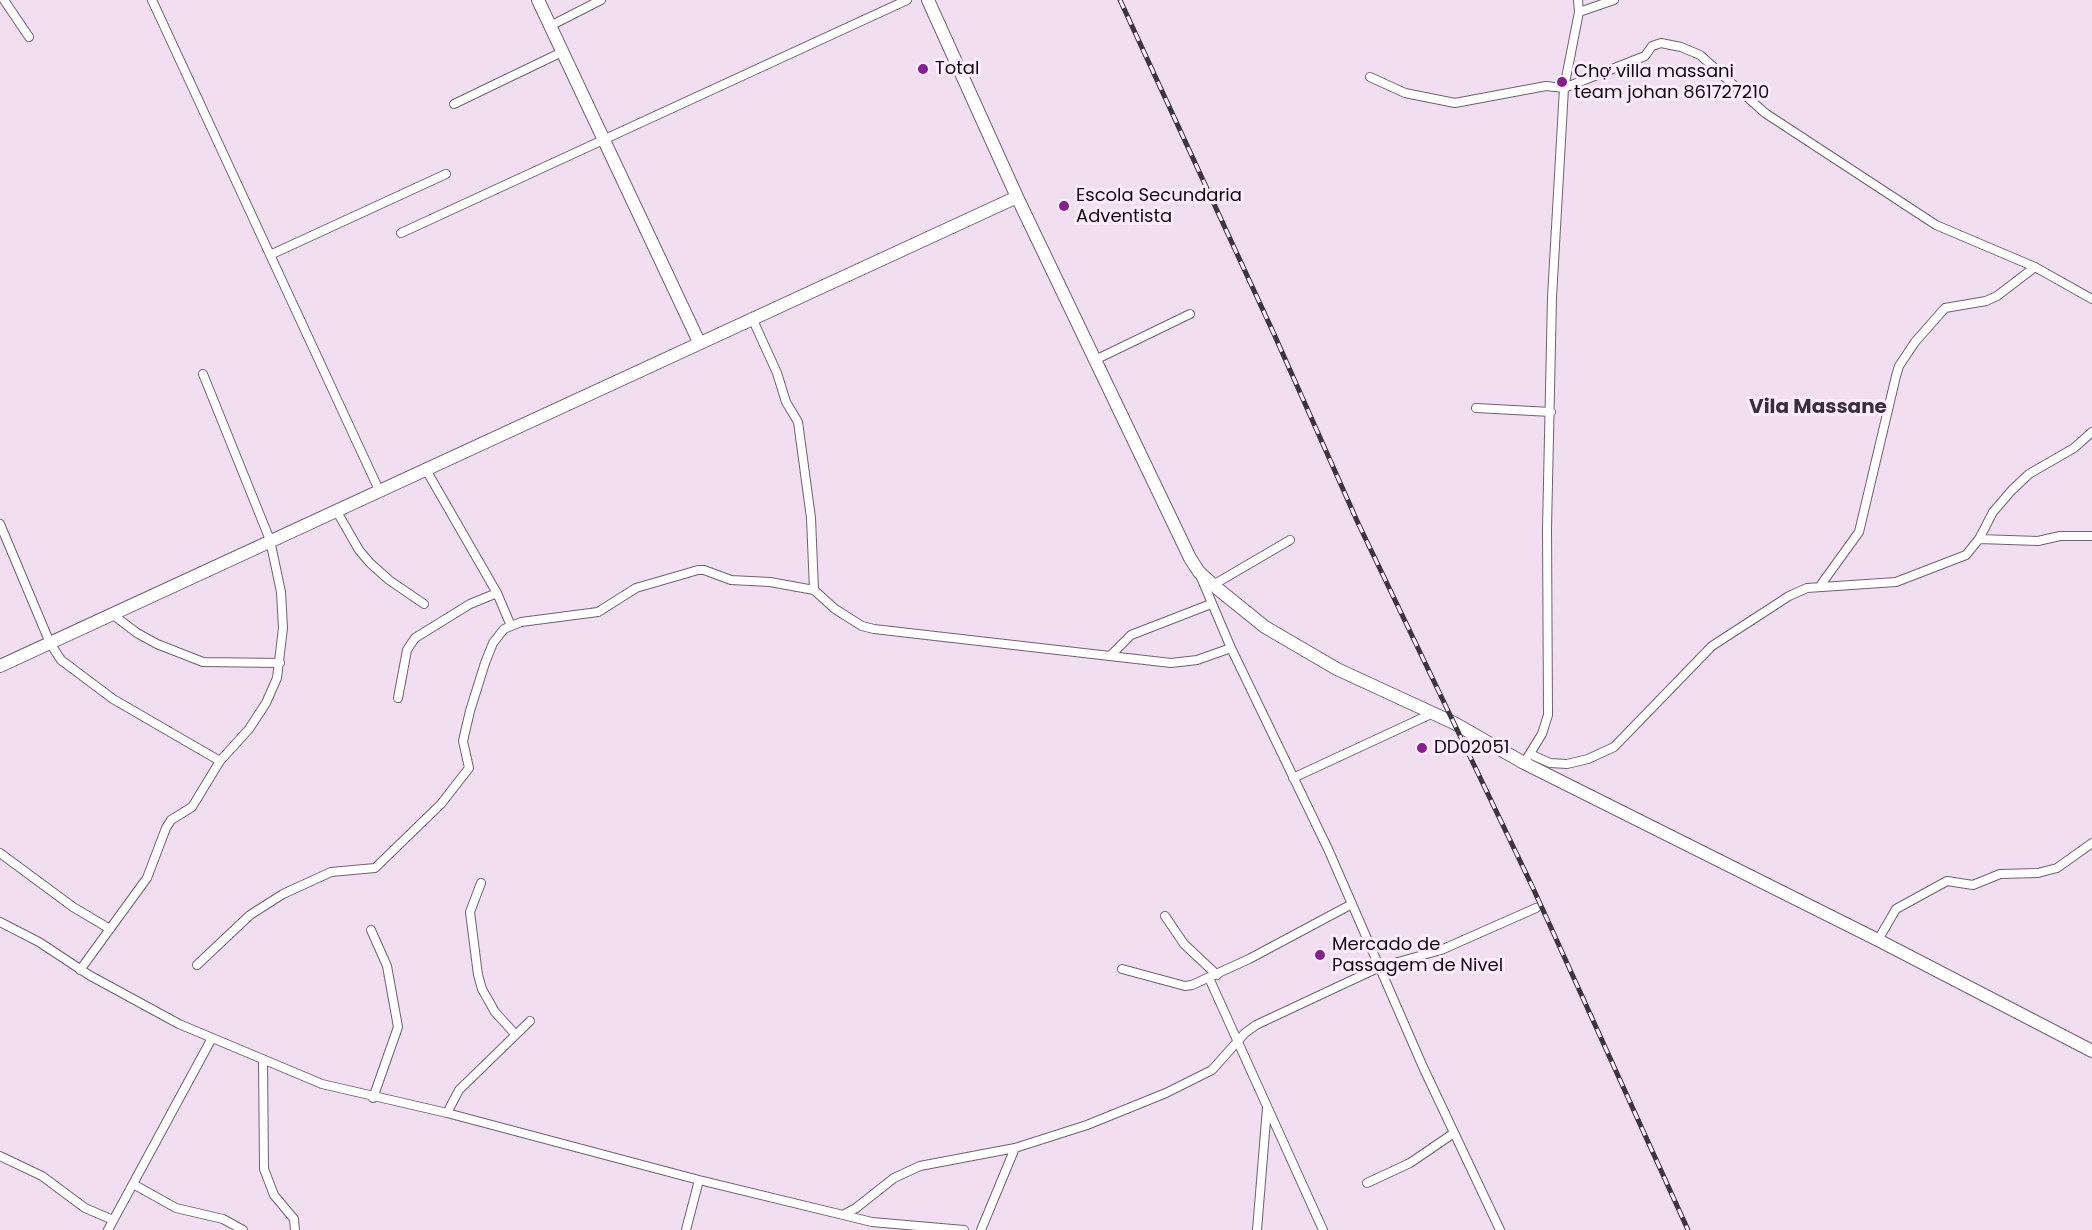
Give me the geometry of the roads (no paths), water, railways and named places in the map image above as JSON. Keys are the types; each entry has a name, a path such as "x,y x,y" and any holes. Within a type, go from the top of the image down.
{"main road":[{"path":"538,0 699,342"},
{"path":"928,0 1095,360 1199,572 1213,585 1265,627 1293,644 1431,714 1527,758 2092,1051"},
{"path":"0,666 1017,196"}],"street":[{"path":"4,0 29,37"},
{"path":"152,0 379,490"},
{"path":"550,26 601,0"},
{"path":"401,233 907,0"},
{"path":"1578,0 1578,12 1564,88 1552,297 1547,541 1548,715 1542,734 1527,758 1567,764 1603,753 1614,747 1712,646 1789,596 1820,586 1909,579 1966,555 1979,539 1993,512 2029,474 2074,448 2092,432"},
{"path":"1578,12 1614,0"},
{"path":"1370,77 1412,95 1455,103 1546,86 1564,88 1645,56 1652,46 1662,43 1681,47 1700,55 1765,114 1927,219 2034,267 2092,299"},
{"path":"454,104 562,52"},
{"path":"270,255 446,174"},
{"path":"1820,586 1859,532 1896,376 1899,366 1915,342 1945,308 1986,301 1997,296 2034,267"},
{"path":"1095,360 1190,314"},
{"path":"752,318 777,373 786,402 798,422 811,518 814,590"},
{"path":"80,970 147,878 171,820 192,807 220,760 249,729 266,703 277,678 283,628 281,592 270,540 203,374"},
{"path":"1476,408 1551,412"},
{"path":"425,468 497,593 511,626"},
{"path":"336,510 358,550 370,563 424,604"},
{"path":"0,524 50,643 61,660 113,699 220,760"},
{"path":"1979,539 2038,542 2060,536 2092,536"},
{"path":"1213,585 1290,540"},
{"path":"197,964 250,915 283,894 331,872 375,868 441,804 469,768 463,741 478,681 493,643 511,626 586,615 609,607 636,588 704,570 731,580 770,582 814,590 835,609 862,626 874,629 1171,663 1197,660 1231,648"},
{"path":"1199,572 1231,648 1352,904 1500,1230"},
{"path":"398,698 407,651 415,638 470,604 497,593"},
{"path":"1111,655 1131,634 1211,604"},
{"path":"112,614 137,633 157,644 203,662 280,663"},
{"path":"1293,778 1431,714"},
{"path":"1878,940 1896,909 1947,882 1973,885 2000,874 2038,873 2057,868 2092,843"},
{"path":"0,853 52,893 110,929"},
{"path":"481,884 471,912 478,975 495,1012 514,1034"},
{"path":"1122,969 1185,986 1213,976 1352,904"},
{"path":"843,1215 856,1208 894,1178 920,1166 1015,1148 1087,1125 1197,1078 1224,1059 1237,1042 1256,1025 1380,968 1441,950 1536,908"},
{"path":"1165,916 1184,944 1213,976 1237,1042 1323,1230"},
{"path":"0,922 39,942 80,970 179,1024 322,1084 373,1098 447,1113 699,1180 886,1225 964,1230"},
{"path":"371,930 387,966 398,1027 373,1098"},
{"path":"447,1113 459,1090 514,1034 530,1021"},
{"path":"108,1230 212,1038"},
{"path":"263,1060 264,1169 273,1195 294,1219 295,1230"},
{"path":"1257,1230 1268,1108"},
{"path":"1367,1183 1410,1163 1454,1133"},
{"path":"981,1230 1015,1148"},
{"path":"0,1156 42,1176 85,1208 113,1220"},
{"path":"686,1230 699,1180"},
{"path":"133,1184 176,1208 223,1219 243,1230"}],"railway":[{"path":"1120,0 1274,334 1358,523 1533,888 1688,1230"}],"place":[{"name":"Total","path":"923,69"},
{"name":"Chợ villa massani team johan 861727210","path":"1562,82"},
{"name":"Escola Secundaria Adventista","path":"1064,206"},
{"name":"DD02051","path":"1422,748"},
{"name":"Mercado de Passagem de Nivel","path":"1320,955"}],"district":[{"name":"Vila Massane","path":"1818,408"}]}
